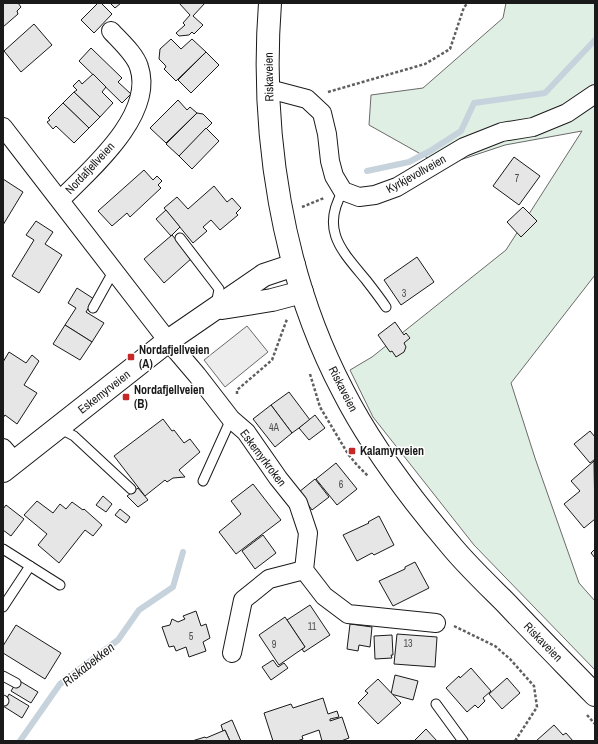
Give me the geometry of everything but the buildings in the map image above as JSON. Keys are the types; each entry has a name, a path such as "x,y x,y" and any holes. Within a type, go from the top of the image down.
{"main road":[{"name":"Riskaveien","path":"270,3 268,89 274,166 282,214 294,265 320,343 343,391 367,434 420,508 454,549 595,695"},
{"name":"Eskemyrveien","path":"7,461 59,428 168,342 264,275 294,265"},
{"name":"Eskemyrveien","path":"215,309 272,300 302,292"}],"street":[{"name":"Nordafjellveien","path":"60,200 106,154 132,118 137,106 141,79 139,67 133,56 112,31"},
{"path":"268,89 307,99 322,113 334,176 343,191"},
{"name":"Kyrkjevollveien","path":"343,191 359,197 375,196 397,187 464,147 502,132 533,127 567,113 595,94"},
{"name":"Nordafjellveien","path":"5,134 60,200 168,342"},
{"name":"Eskemyrkroken","path":"168,342 197,375 231,419 246,432 278,478 298,503 308,533 304,570"},
{"path":"232,653 243,600 268,580 304,570 324,596 348,614 436,623"}],"lane":[{"path":"343,191 337,201 334,216 337,243 386,307"},
{"path":"180,238 219,289 215,309"},
{"path":"93,308 114,272"},
{"path":"203,481 231,419"},
{"path":"59,428 74,436 131,489"},
{"path":"3,549 60,585"},
{"path":"3,607 30,566"},
{"path":"3,676 16,683"},
{"path":"436,704 463,741"}],"path":[{"path":"307,99 425,64 450,49 464,7 468,3"},
{"path":"300,208 343,191"},
{"path":"231,419 235,414 237,390 272,360 287,319"},
{"path":"436,623 458,627 495,646 510,659 534,686 537,706 515,741"}],"green space":[{"path":"506,3 595,3 595,275 511,383 535,458 579,583 595,601 595,670 474,545 373,417 350,370 372,357 506,250 582,131 505,145 442,166 369,125 371,95 423,88 503,18"}],"shaded area":[{"path":"247,326 268,352 225,387 204,360"}],"waterway":[{"name":"Riskabekken","path":"367,171 409,162 430,151 461,131 474,103 545,93 595,40"},
{"name":"Riskabekken","path":"20,741 60,684 118,640 139,610 173,587 183,552"}],"place":[{"name":"Nordafjellveien (A)","path":"131,357"},
{"name":"Nordafjellveien (B)","path":"126,397"},
{"name":"Kalamyrveien","path":"352,451"}]}
